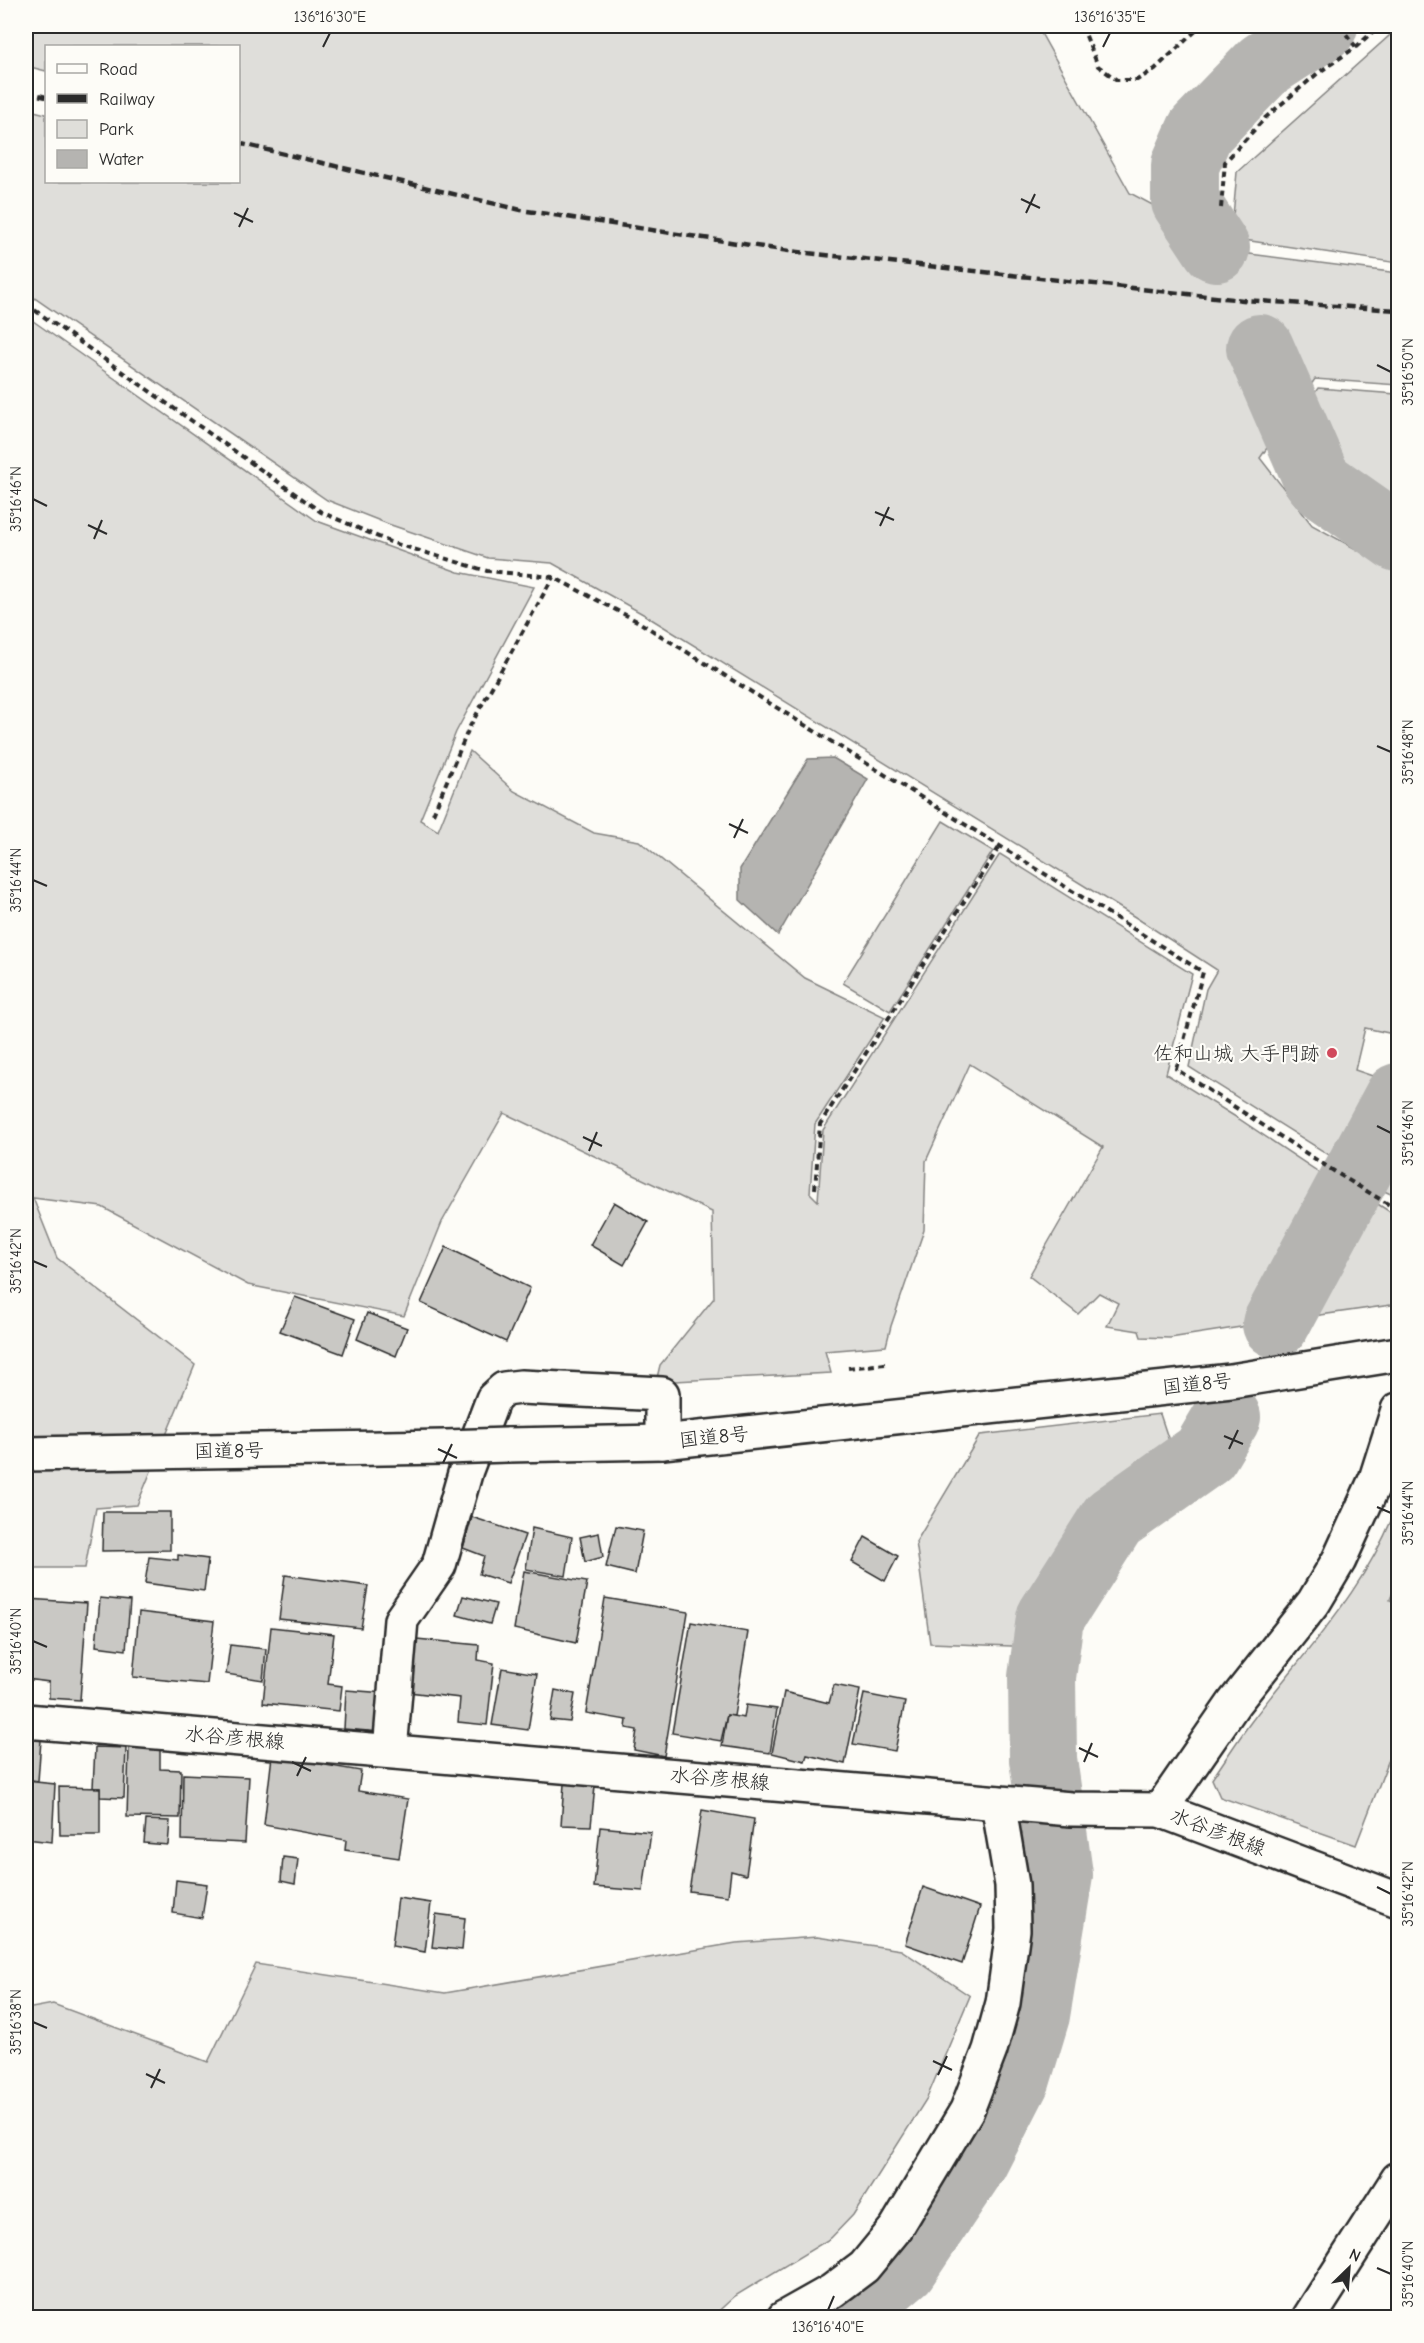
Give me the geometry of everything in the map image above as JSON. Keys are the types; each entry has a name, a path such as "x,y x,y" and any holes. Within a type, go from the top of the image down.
{"main road":[{"name":"国道8号","path":"26,1454 662,1443 1231,1381 1398,1354"},
{"path":"390,1752 401,1620 439,1565 466,1470 493,1400 504,1389 521,1387 662,1394 662,1443"},
{"path":"1160,1810 1234,1702 1314,1602 1340,1560 1376,1479 1398,1410"},
{"name":"水谷彦根線","path":"26,1720 1071,1809 1160,1810 1398,1900"},
{"path":"784,2318 832,2291 864,2267 896,2228 967,2110 990,2050 1003,2003 1013,1930 1014,1804"},
{"path":"1309,2318 1398,2179"}],"path":[{"path":"1082,26 1098,66 1117,80 1137,80 1155,69 1201,26"},
{"path":"1340,26 1356,47"},
{"path":"1221,208 1225,162 1264,118 1318,73 1356,47 1379,26"},
{"path":"26,304 321,512 390,542 488,571 553,577 637,621 1203,972 1176,1069 1398,1210"},
{"path":"433,814 469,728 553,577"},
{"path":"814,1189 820,1124 1000,846"},
{"path":"848,1368 885,1364"}],"green space":[{"path":"26,26 1037,26 1130,193 1242,253 1398,273 1398,385 1315,379 1260,458 1312,525 1398,572 1398,1035 1365,1028 1355,1070 1393,1083 1345,1165 1189,1067 1206,989 1217,970 1135,917 643,614 552,563 488,558 388,524 327,500 26,292 26,109 45,114 45,183 240,183 240,45 45,45 45,71 26,66"},
{"path":"1398,28 1398,263 1231,238 1237,172"},
{"path":"26,316 317,521 458,572 534,587 456,732 420,820 438,831 470,751 514,791 594,833 639,841 805,978 885,1017 815,1124 810,1193 818,1201 823,1130 1000,854 1192,974 1166,1074 1335,1183 1260,1324 1170,1338 1141,1337 1139,1331 1107,1326 1118,1303 1099,1293 1078,1314 1029,1276 1103,1147 970,1064 926,1161 924,1230 886,1346 825,1351 831,1373 656,1382 660,1365 714,1298 712,1212 504,1113 442,1222 404,1316 248,1285 102,1207 33,1198 57,1258 195,1365 137,1505 96,1508 85,1568 36,1568 26,1579"},
{"path":"1318,388 1396,394 1398,397 1398,523 1330,475 1302,412"},
{"path":"943,821 993,851 890,1011 843,983"},
{"path":"1387,1143 1398,1151 1398,1197 1365,1183"},
{"path":"1359,1192 1398,1217 1398,1304 1306,1317 1311,1303 1298,1303"},
{"path":"1160,1414 1172,1450 1041,1647 930,1643 916,1542 980,1435"},
{"path":"1398,1503 1398,1579 1390,1600 1398,1604 1398,1736 1356,1845 1220,1797 1212,1779 1251,1722 1352,1591 1370,1563"},
{"path":"817,1937 901,1950 970,1996 927,2098 853,2215 831,2238 735,2296 712,2317 26,2317 26,2009 53,2004 208,2062 256,1964 445,1993 736,1943"}],"water":[{"path":"833,758 868,779 778,935 740,900 740,869 808,759"}],"building":[{"path":"614,1202 648,1222 624,1265 590,1245"},
{"path":"446,1247 530,1288 506,1342 421,1303"},
{"path":"295,1297 355,1319 343,1354 280,1331"},
{"path":"367,1313 407,1328 396,1356 357,1339"},
{"path":"103,1512 170,1512 170,1550 102,1551"},
{"path":"472,1517 525,1535 508,1583 479,1574 484,1556 463,1548"},
{"path":"616,1526 643,1531 635,1574 606,1567"},
{"path":"532,1528 572,1537 566,1576 526,1569"},
{"path":"599,1533 603,1557 585,1562 580,1537"},
{"path":"865,1537 898,1556 885,1581 852,1562"},
{"path":"178,1555 208,1559 204,1591 145,1583 149,1557 178,1560"},
{"path":"524,1571 587,1582 576,1643 514,1629"},
{"path":"285,1575 368,1586 361,1628 279,1619"},
{"path":"463,1596 496,1604 490,1624 457,1615"},
{"path":"100,1598 130,1601 126,1650 96,1646"},
{"path":"605,1598 688,1612 664,1756 634,1750 637,1730 626,1728 627,1720 586,1713"},
{"path":"28,1599 87,1603 80,1700 49,1698 49,1682 26,1679"},
{"path":"139,1612 214,1621 207,1684 133,1677"},
{"path":"691,1622 748,1632 734,1716 727,1715 721,1741 672,1733"},
{"path":"271,1627 334,1634 328,1684 342,1686 339,1711 263,1703"},
{"path":"406,1638 479,1645 478,1660 494,1663 487,1725 458,1722 460,1698 400,1691"},
{"path":"230,1645 266,1649 263,1680 226,1674"},
{"path":"502,1668 537,1674 528,1730 492,1725"},
{"path":"834,1685 860,1690 845,1764 807,1755 805,1761 772,1753 784,1692 829,1703"},
{"path":"346,1690 385,1693 381,1732 344,1729"},
{"path":"555,1690 575,1694 570,1722 550,1720"},
{"path":"864,1694 905,1702 895,1751 853,1744"},
{"path":"746,1705 777,1709 770,1753 722,1746 727,1715 744,1718"},
{"path":"26,1739 41,1740 38,1781 26,1779"},
{"path":"129,1746 160,1747 160,1769 181,1770 180,1818 127,1817"},
{"path":"95,1747 126,1748 124,1798 100,1797 100,1788 93,1788"},
{"path":"272,1756 361,1771 358,1791 408,1799 399,1858 345,1850 346,1840 264,1825"},
{"path":"183,1774 249,1777 245,1843 182,1840"},
{"path":"26,1781 55,1784 52,1842 26,1839"},
{"path":"564,1784 595,1786 591,1826 561,1825"},
{"path":"59,1787 100,1788 100,1835 60,1835"},
{"path":"702,1810 754,1819 746,1875 731,1871 728,1896 689,1891"},
{"path":"146,1820 170,1821 168,1845 144,1843"},
{"path":"600,1827 651,1832 643,1891 594,1887"},
{"path":"283,1857 298,1859 295,1884 281,1881"},
{"path":"176,1880 207,1884 202,1918 173,1913"},
{"path":"923,1887 980,1907 962,1964 905,1944"},
{"path":"398,1898 431,1903 425,1952 392,1946"},
{"path":"436,1914 465,1918 462,1950 432,1947"}],"waterway":[{"path":"1216,248 1185,201 1185,165 1200,131 1264,65 1324,26"},
{"path":"1260,348 1316,477 1324,486 1398,538"},
{"path":"1276,1324 1398,1097"},
{"path":"834,2318 866,2299 903,2268 974,2162 1017,2078 1036,2015 1059,1875 1043,1759 1042,1677 1050,1618 1113,1519 1205,1454 1227,1417"}],"railway":[{"path":"26,92 45,97"},
{"path":"240,143 521,210 789,251 1243,300 1398,310"}],"place":[{"name":"佐和山城 大手門跡","path":"1332,1053"}]}
